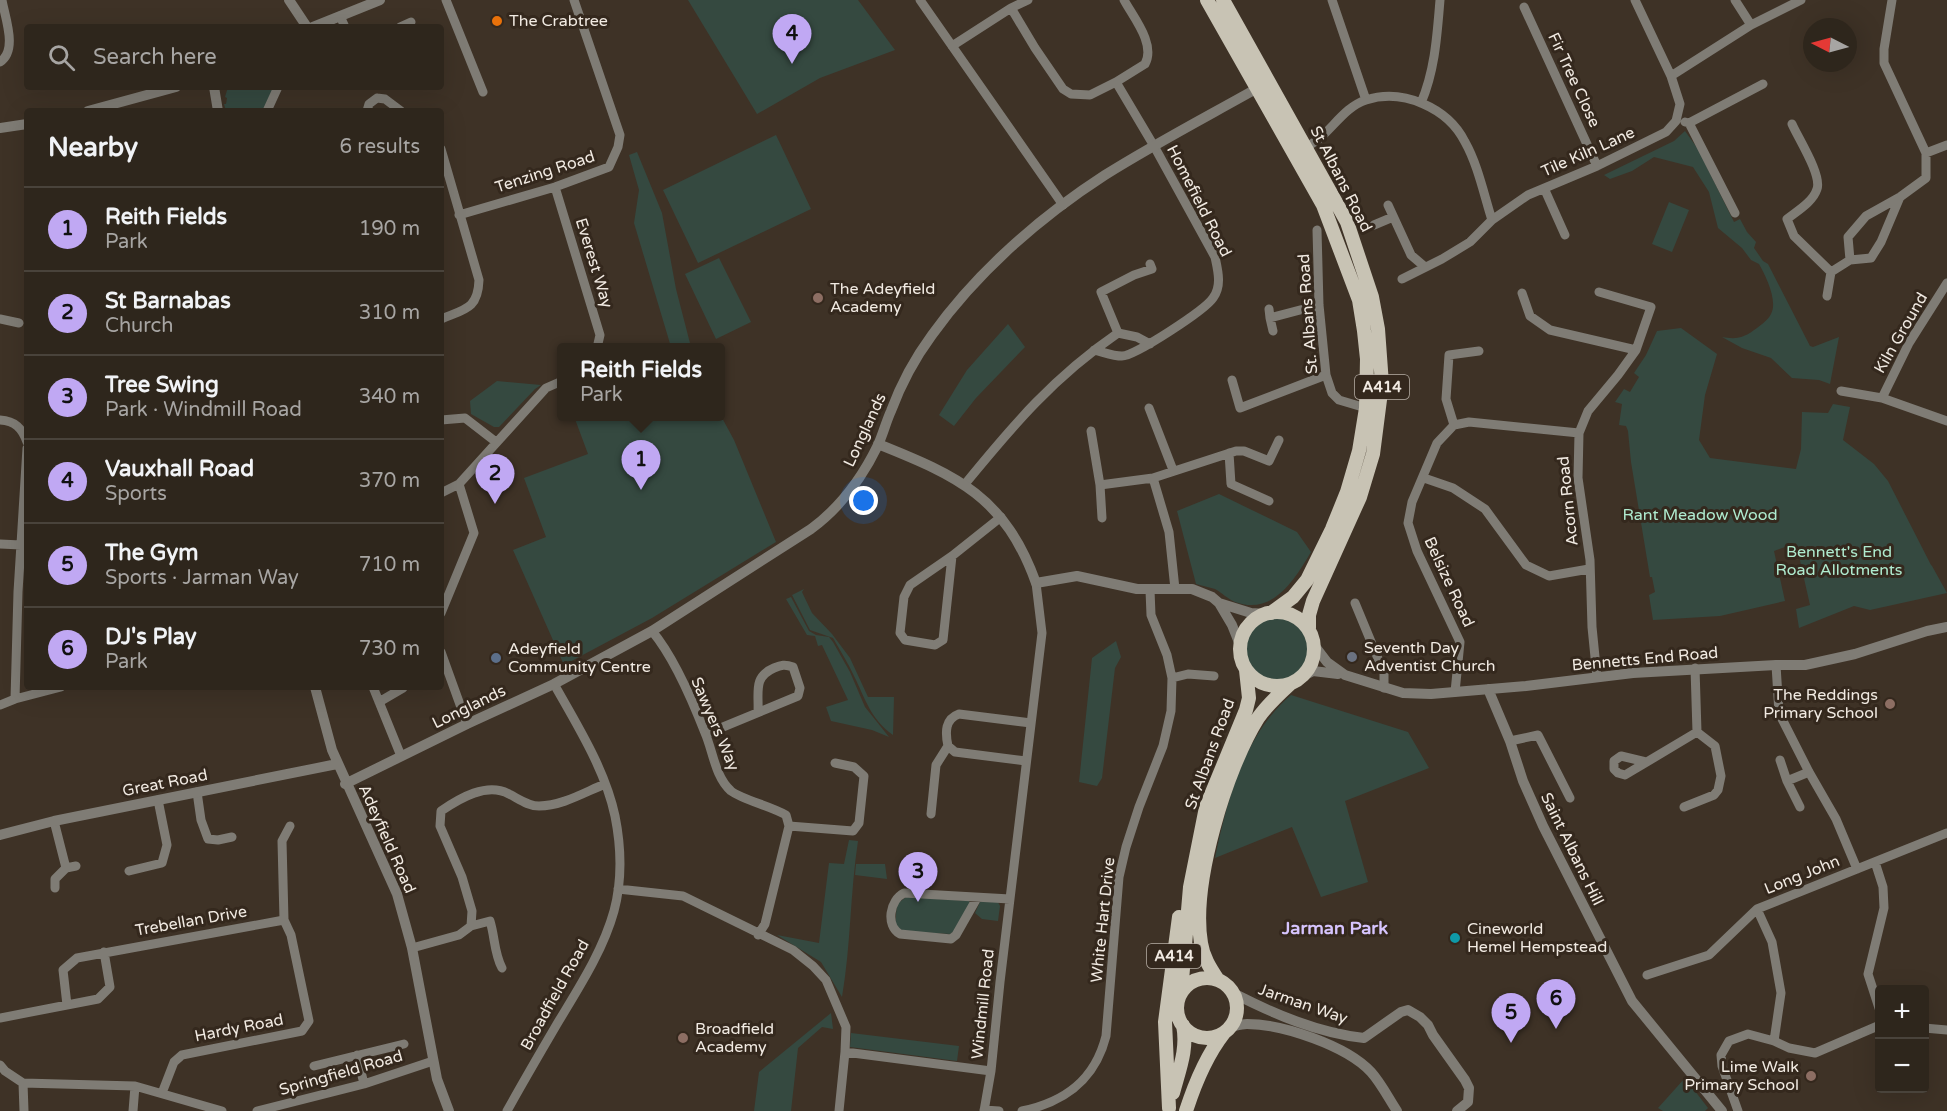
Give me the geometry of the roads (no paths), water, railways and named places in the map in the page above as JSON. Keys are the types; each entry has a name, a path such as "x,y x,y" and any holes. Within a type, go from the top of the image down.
{"main road":[{"name":"St Albans Road","path":"1207,0 1331,224 1359,300 1366,358 1366,408 1354,470 1332,529 1307,580 1293,597 1270,614"},
{"name":"St Albans Road","path":"1223,0 1347,222 1361,258 1372,297 1382,360 1380,408 1368,475 1342,540 1313,601 1308,615 1309,628"},
{"path":"1278,612 1290,614 1299,619 1309,628 1314,645 1313,662 1305,675 1290,684 1273,686 1264,684 1246,670 1242,661 1240,645 1242,636 1251,623 1270,614 1278,612"},
{"name":"St Albans Road","path":"1181,992 1191,879 1206,807 1246,710 1249,698 1246,670"},
{"name":"St Albans Road","path":"1218,980 1204,955 1200,924 1204,876 1212,836 1220,806 1250,732 1264,710 1290,684"},
{"name":"A414","path":"1169,1109 1166,1011 1185,879 1206,807"},
{"path":"1186,1111 1210,1051 1227,1029 1236,1011 1233,993 1218,980 1210,978 1193,981 1181,992 1177,1012 1189,1032 1207,1037 1227,1029"},
{"name":"A414","path":"1169,1109 1185,1052 1186,1039 1183,1025"}],"street":[{"path":"0,62 5,59 10,49 2,0"},
{"path":"289,0 305,24"},
{"path":"320,24 380,0"},
{"path":"446,0 483,92"},
{"name":"Tenzing Road","path":"459,215 555,187 609,167 618,147 620,135 574,0"},
{"path":"920,0 1063,205"},
{"path":"952,46 1011,8 1028,0"},
{"path":"1011,8 1063,89 1071,94 1090,95 1116,82 1145,64 1148,59 1149,46 1124,0"},
{"path":"1332,0 1366,100"},
{"path":"1422,103 1435,59 1440,0"},
{"path":"1635,0 1671,76 1680,104 1676,121 1689,123 1763,84"},
{"path":"1735,0 1751,25"},
{"path":"1671,76 1751,25 1801,0"},
{"path":"1850,260 1848,237 1866,216 1900,197 1926,178 1926,153 1884,63 1892,0"},
{"name":"Fir Tree Close","path":"1524,7 1597,166"},
{"path":"340,16 344,24"},
{"path":"407,24 411,22"},
{"name":"Homefield Road","path":"1094,350 1121,356 1132,354 1150,344 1213,299 1219,275 1215,258 1116,82"},
{"name":"Longlands","path":"345,784 467,723 554,684 652,630 768,558 822,521 847,495 861,476 879,444 903,382 930,336 998,260 1063,205 1104,176 1269,82"},
{"path":"110,108 167,90"},
{"path":"214,90 218,108"},
{"path":"268,108 277,90"},
{"path":"373,90 377,98"},
{"path":"1296,158 1346,112 1366,100 1394,97 1422,103 1443,116 1457,129 1465,142 1492,220"},
{"path":"368,108 369,104 377,98 385,99 397,108"},
{"name":"Tile Kiln Lane","path":"1402,279 1470,242 1492,220 1522,199 1666,132 1676,121"},
{"path":"1689,123 1735,213"},
{"path":"0,128 24,124"},
{"path":"1791,124 1816,174 1818,188 1810,201 1787,219 1794,236 1832,272"},
{"path":"1926,153 1947,145"},
{"path":"444,160 479,280 479,293 475,302 469,308 444,318"},
{"name":"Everest Way","path":"555,187 600,334 598,343"},
{"path":"1544,188 1565,235"},
{"path":"1827,296 1832,272 1850,260 1871,258 1881,242 1900,197"},
{"path":"1388,205 1411,255 1425,267"},
{"path":"1374,225 1393,217"},
{"name":"St. Albans Road","path":"1317,231 1319,305 1326,375 1332,393 1339,400 1366,408"},
{"path":"1118,333 1101,292 1134,275 1152,269 1150,264"},
{"name":"Kiln Ground","path":"1882,398 1909,343 1947,283"},
{"path":"1522,292 1530,316 1550,330 1636,350"},
{"name":"Acorn Road","path":"1597,677 1592,627 1590,560 1578,478 1580,433 1588,411 1636,350 1651,307 1599,292"},
{"path":"1273,331 1270,314 1319,305"},
{"path":"0,319 19,323"},
{"path":"1118,333 1150,344"},
{"path":"965,484 1038,398 1065,373 1118,333"},
{"path":"1479,351 1449,355 1446,399 1454,425 1469,422 1580,433"},
{"path":"1232,380 1240,408 1326,375"},
{"path":"444,492 459,484 546,388 557,383"},
{"path":"1841,391 1882,398 1947,421"},
{"path":"1149,408 1173,470"},
{"path":"444,420 465,418 496,442"},
{"path":"0,420 16,424 24,432"},
{"name":"Belsize Road","path":"1454,425 1437,443 1412,502 1408,523 1417,551 1460,642 1455,692"},
{"path":"1091,431 1100,485 1102,518"},
{"path":"1100,485 1153,478 1229,453 1244,451 1269,461 1279,440"},
{"name":"Windmill Road","path":"879,444 921,461 977,492 1001,517 1020,545 1036,583 1042,633 991,1071 984,1110"},
{"path":"1229,453 1231,484 1269,501"},
{"path":"1153,478 1169,532 1175,589"},
{"path":"1424,478 1453,488 1485,509 1526,565 1550,576 1589,569"},
{"path":"444,606 474,533 459,484"},
{"path":"15,699 24,496"},
{"path":"952,556 943,640 935,645 905,640 900,633 906,591 910,585 952,556 1001,517"},
{"path":"0,544 21,545"},
{"path":"1036,583 1077,576 1150,590 1192,589 1212,597 1219,603 1240,645"},
{"name":"White Hart Drive","path":"1022,1111 1057,1101 1071,1091 1091,1071 1103,1048 1107,1026 1119,878 1126,847 1168,728 1172,678 1167,655 1151,615 1150,590"},
{"path":"1219,603 1251,613 1270,614"},
{"path":"1355,603 1384,674 1384,688"},
{"name":"Bennetts End Road","path":"1305,675 1313,671 1345,675 1384,688 1409,693 1455,692 1695,668 1817,664 1947,627"},
{"name":"Sawyers Way","path":"652,630 688,692 706,734 722,782 733,793 775,808 786,815 789,826"},
{"name":"Bennetts End Road","path":"1314,645 1327,662 1345,675"},
{"path":"444,660 467,723"},
{"path":"706,734 798,696 800,688 793,667 782,665 764,672 759,680 758,712"},
{"path":"1776,665 1779,713 1836,819 1857,869"},
{"path":"1695,668 1697,732"},
{"path":"1172,678 1188,674 1214,676"},
{"name":"Broadfield Road","path":"507,1111 585,978 611,921 618,889 620,849 615,815 605,784 580,730 554,684"},
{"name":"Saint Albans Hill","path":"1488,688 1510,741 1523,781 1543,826 1632,1001 1722,1111"},
{"path":"0,705 50,690"},
{"name":"Adeyfield Road","path":"316,690 332,750 345,784 396,894 412,948 437,1079 449,1111"},
{"path":"374,690 401,756"},
{"path":"379,702 400,690"},
{"path":"1026,760 955,752 948,746 947,725 952,717 959,714 1031,723"},
{"path":"1646,762 1697,732"},
{"path":"1684,807 1714,795 1720,783 1715,746 1697,732"},
{"name":"Saint Albans Hill","path":"1510,741 1538,735 1570,798"},
{"path":"931,814 936,765 948,746"},
{"path":"1780,760 1800,807"},
{"path":"758,935 765,924 789,826 853,831 859,823 864,776 854,767 835,763"},
{"name":"Great Road","path":"0,835 54,821 338,764"},
{"path":"1787,781 1809,772"},
{"path":"471,926 472,911 462,877 440,826 441,811 461,798 495,789 507,792 524,803 538,806 556,804 605,784"},
{"path":"197,792 201,820 208,839 218,840 232,837"},
{"path":"129,872 162,863 167,845 159,800"},
{"path":"54,821 71,867 55,879 56,888"},
{"path":"284,920 282,841 290,825"},
{"name":"Long John","path":"1647,975 1709,955 1757,909 1947,833"},
{"path":"1875,862 1883,887 1884,908 1868,974 1875,996"},
{"path":"618,889 683,896 758,935 793,950 813,966 826,980 846,1027 839,1111"},
{"path":"977,898 956,935 951,939 900,934 891,925 894,902 904,893 1010,899"},
{"path":"1757,909 1772,942 1781,993 1774,1041"},
{"name":"Trebellan Drive","path":"67,1005 63,970 77,958 284,920"},
{"name":"Hardy Road","path":"162,1093 174,1062 182,1055 302,1031 309,1021 291,935 284,920"},
{"path":"412,948 459,935 471,926 490,921 496,941 495,956 502,968"},
{"path":"0,1018 98,999 110,987 104,952"},
{"name":"Jarman Way","path":"1233,993 1274,1014 1345,1036 1364,1038 1401,1012 1408,1011 1420,1017 1428,1025 1469,1088 1468,1102 1457,1111"},
{"name":"Jarman Way","path":"1227,1029 1246,1024 1266,1026 1307,1036 1337,1047 1372,1073 1398,1111"},
{"path":"1738,1111 1722,1066 1721,1055 1729,1041 1748,1034 1789,1048 1815,1053 1875,1027"},
{"path":"1929,1028 1947,1030"},
{"path":"314,1066 404,1044"},
{"path":"845,1052 991,1071"},
{"path":"357,1056 364,1084"},
{"name":"Springfield Road","path":"257,1111 270,1110 364,1084 433,1061"},
{"path":"0,1065 4,1071 23,1083 135,1086 222,1111"},
{"path":"23,1083 24,1111"},
{"path":"133,1111 135,1086"},
{"path":"984,1110 999,1111"}],"place":[{"name":"The Crabtree","path":"497,21"},
{"name":"Vauxhall Road","path":"792,64"},
{"name":"The Adeyfield Academy","path":"818,298"},
{"name":"Reith Fields","path":"641,490"},
{"name":"St Barnabas","path":"495,504"},
{"name":"Seventh Day Adventist Church","path":"1352,657"},
{"name":"Adeyfield Community Centre","path":"496,658"},
{"name":"The Reddings Primary School","path":"1890,704"},
{"name":"Tree Swing","path":"918,902"},
{"name":"Cineworld Hemel Hempstead","path":"1455,938"},
{"name":"DJ's Play","path":"1556,1029"},
{"name":"Broadfield Academy","path":"683,1038"},
{"name":"The Gym","path":"1511,1043"},
{"name":"Lime Walk Primary School","path":"1811,1076"}],"district":[{"name":"Jarman Park","path":"1335,928"}],"park label":[{"name":"Rant Meadow Wood","path":"1700,515"},
{"name":"Bennett's End Road Allotments","path":"1839,561"}]}
